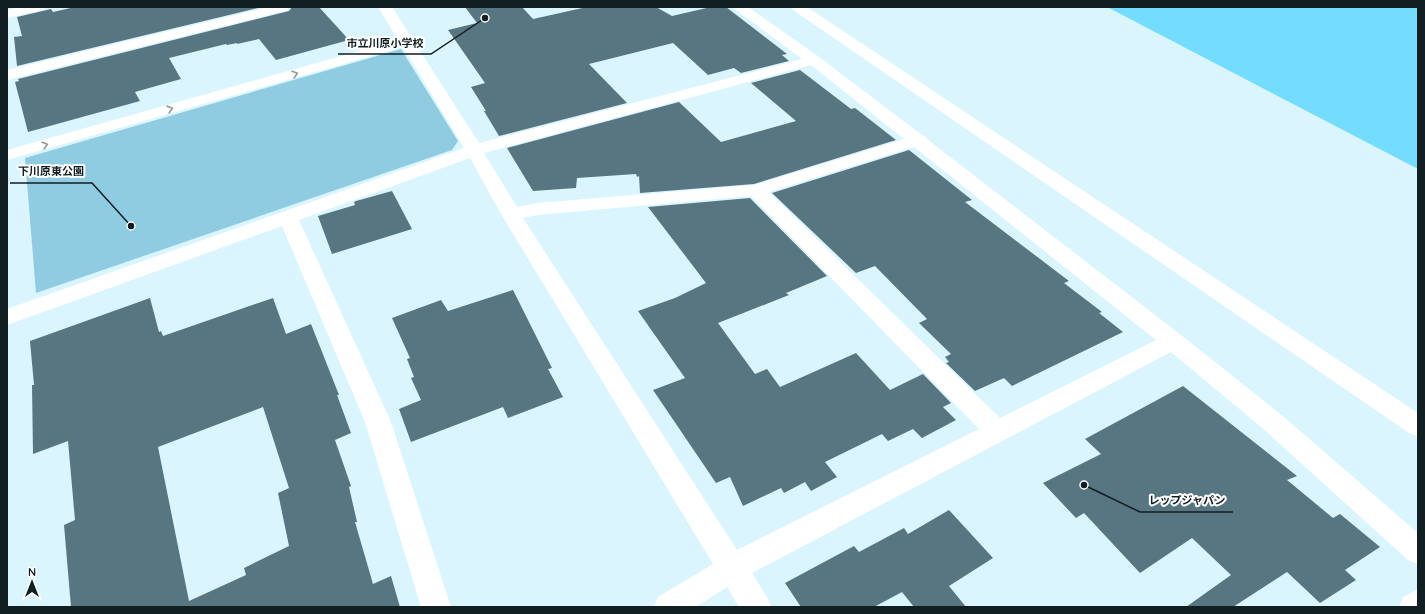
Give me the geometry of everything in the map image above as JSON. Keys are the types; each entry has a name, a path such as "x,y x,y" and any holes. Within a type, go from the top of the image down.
{"street":[{"path":"7,14 39,7"},
{"path":"7,75 284,7"},
{"path":"385,7 474,150 511,214 756,607"},
{"path":"739,7 814,60 919,140 1173,341 1269,419 1418,550"},
{"path":"798,7 1418,426"},
{"path":"7,155 406,42"},
{"path":"7,317 474,150 814,60"},
{"path":"511,214 538,209 756,190 919,140"},
{"path":"756,190 997,431"},
{"path":"288,217 378,422 436,607"},
{"path":"669,607 732,568 1173,341"},
{"path":"1414,607 1418,604"}],"shaded area":[{"path":"1107,7 1418,7 1418,169"},
{"path":"401,49 458,141 452,150 36,293 25,158"}],"building":[{"path":"75,7 262,7 17,66 14,37 22,36 17,17 51,9 53,12"},
{"path":"292,7 319,7 349,40 276,60 259,39 237,44 226,44 169,58 181,79 135,92 140,101 28,132 15,82 19,81 18,79 289,11"},
{"path":"465,7 522,7 533,19 587,7 656,7 672,16 711,7 726,7 787,54 782,55 789,61 741,73 734,68 708,75 673,43 589,64 627,103 499,136 471,87 485,83 448,30 477,23"},
{"path":"800,70 851,109 855,108 896,140 754,184 640,193 639,176 637,177 636,174 577,178 576,188 533,191 507,148 679,102 721,142 796,121 751,83"},
{"path":"909,150 972,200 965,202 1069,281 1064,283 1102,312 1099,313 1123,332 1012,386 1004,378 975,391 946,363 949,362 945,357 951,354 919,323 927,319 875,266 856,273 772,193"},
{"path":"392,191 412,229 332,254 318,216 355,205 354,202 356,201"},
{"path":"750,198 827,276 786,293 789,295 718,323 755,374 767,369 780,387 856,353 890,390 923,374 951,403 943,407 956,420 922,438 913,429 888,441 882,434 825,462 837,477 811,491 805,482 784,493 781,488 743,506 730,477 716,483 653,390 685,378 638,311 675,298 706,283 648,207"},
{"path":"513,290 552,368 548,369 563,397 508,418 503,407 411,442 399,409 421,400 411,378 414,377 407,359 410,358 392,318 441,300 448,311"},
{"path":"150,298 159,332 161,331 163,336 273,298 286,334 311,324 339,395 337,395 351,433 335,440 351,486 349,487 357,522 355,522 373,584 391,576 400,607 71,607 64,525 75,520 68,441 33,454 32,385 34,385 30,341","holes":["263,407 289,488 278,493 289,546 244,568 246,575 189,601 158,447"]},
{"path":"1183,386 1297,476 1287,480 1333,518 1340,514 1380,547 1345,570 1356,580 1320,603 1287,572 1233,607 1186,607 1231,575 1192,538 1140,573 1084,513 1076,518 1043,483 1101,454 1085,439"},
{"path":"949,510 993,558 949,586 966,607 914,607 902,592 874,607 801,607 785,583 854,546 859,552 904,528 908,534"}],"place":[{"name":"市立川原小学校","path":"485,18"},
{"name":"下川原東公園","path":"131,226"},
{"name":"レップジャパン","path":"1084,485"}]}
